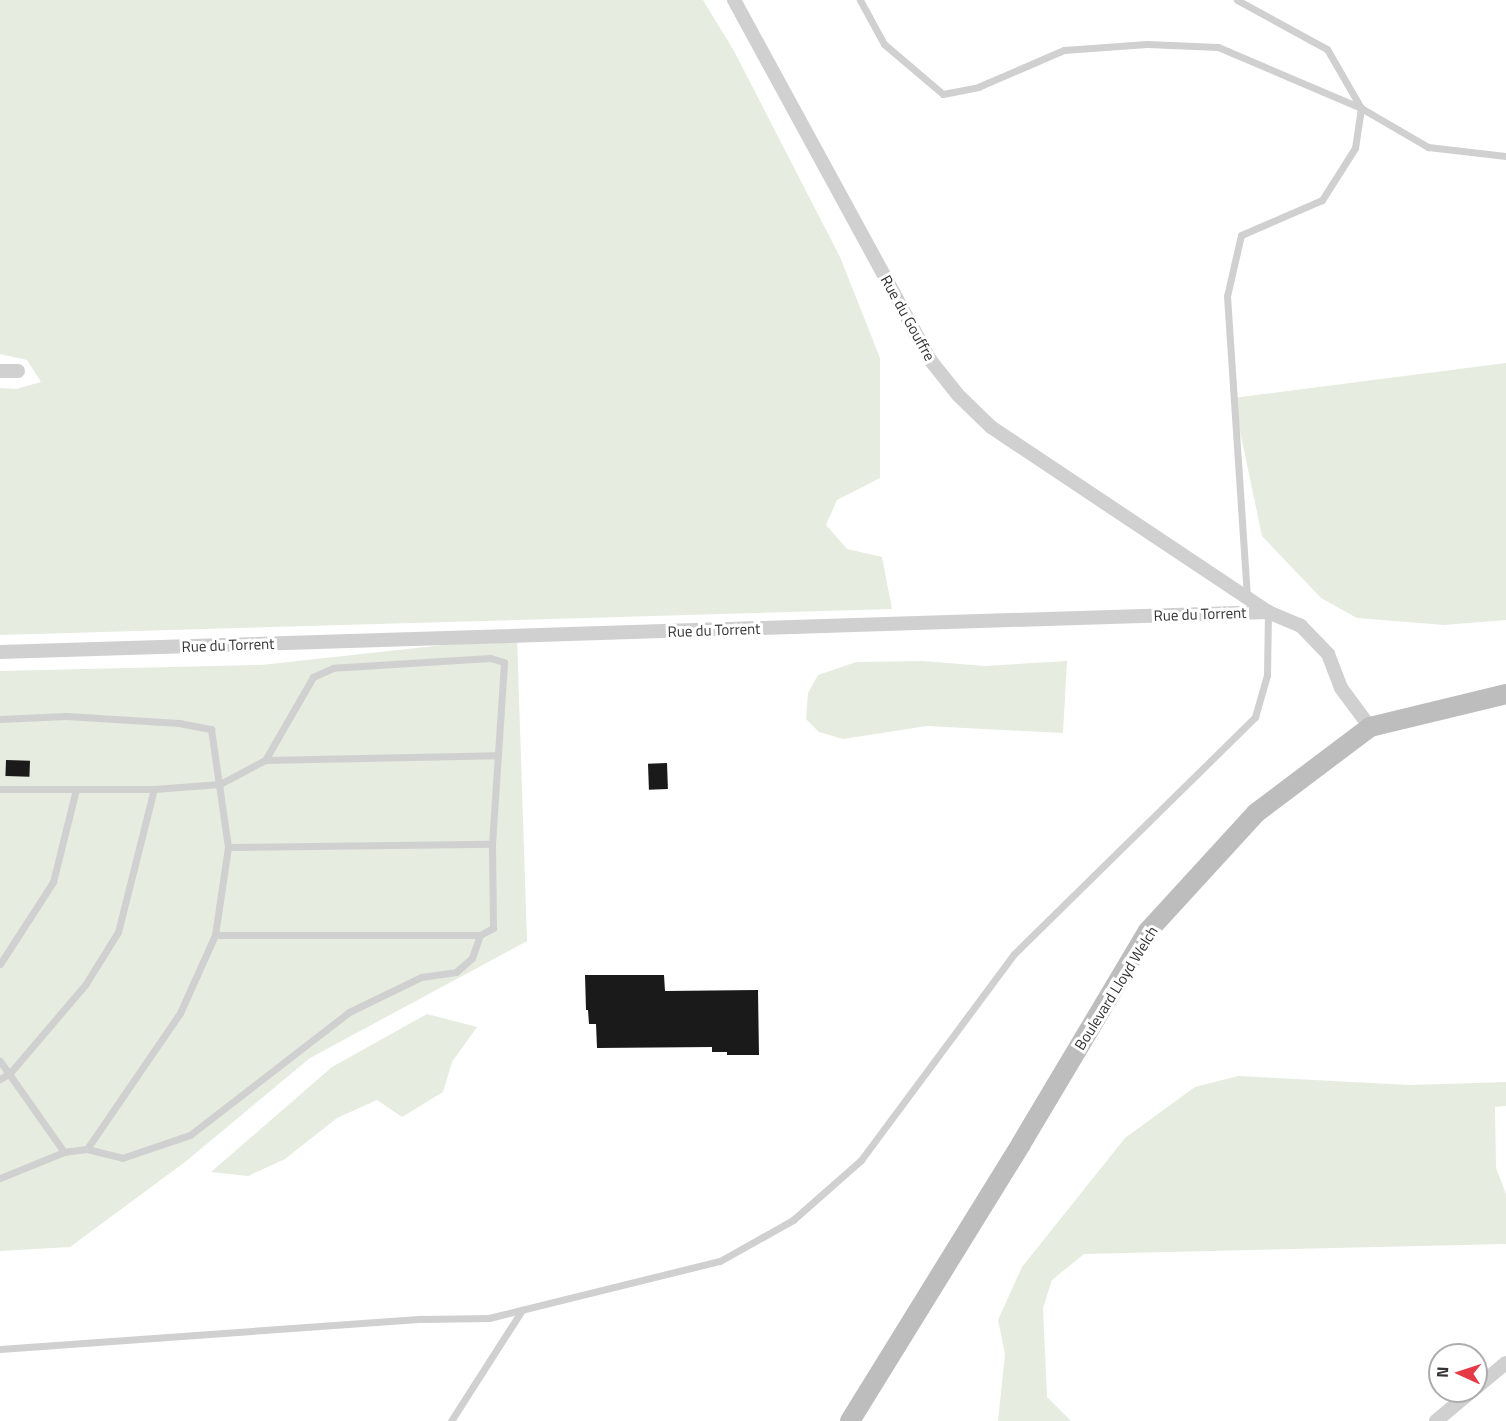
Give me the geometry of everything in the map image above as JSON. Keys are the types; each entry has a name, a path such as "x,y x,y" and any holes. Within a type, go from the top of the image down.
{"main road":[{"name":"Boulevard Lloyd Welch","path":"850,1421 1022,1144 1148,931 1256,813 1370,727 1506,694"}],"street":[{"name":"Rue du Gouffre","path":"734,0 931,361 958,395 991,427 1268,612"},
{"path":"0,371 18,371"},
{"name":"Rue du Torrent","path":"0,651 1268,612 1301,626 1328,654 1341,688 1370,727"},
{"path":"1488,1378 1506,1363"},
{"path":"1436,1421 1458,1403"}],"lane":[{"path":"860,0 884,44 943,94 978,87 1064,50 1147,44 1218,47 1361,108 1428,147 1506,156"},
{"path":"1237,0 1327,49 1361,108 1355,148 1322,200 1241,235 1227,296 1246,598"},
{"path":"0,1349 422,1318 489,1318 720,1261 793,1220 861,1160 1014,954 1255,717 1267,675 1268,612"},
{"path":"215,935 480,935 493,928 492,844 504,662 490,658 333,668 313,677 265,760"},
{"path":"0,719 66,716 179,723 211,729 228,847 215,935 180,1013 87,1149"},
{"path":"0,789 154,789 220,784 265,760 497,755"},
{"path":"0,964 53,882 76,789"},
{"path":"0,1078 10,1073 85,985 118,932 154,789"},
{"path":"228,847 492,844"},
{"path":"0,1178 64,1152 87,1149 122,1158 190,1135 349,1012 421,977 456,972 472,958 480,935"},
{"path":"0,1061 64,1152"},
{"path":"451,1421 522,1310"}],"shaded area":[{"path":"0,0 703,0 734,51 840,257 880,358 880,478 837,500 826,525 847,549 882,557 892,609 0,635 0,388 16,389 41,382 27,360 0,354"},
{"path":"1506,363 1506,620 1444,625 1357,618 1321,598 1262,536 1233,398"},
{"path":"517,637 527,941 310,1058 185,1162 70,1247 0,1251 0,671 261,665"},
{"path":"923,661 985,666 1067,661 1063,733 927,726 843,739 819,732 806,719 808,693 818,675 856,662"},
{"path":"427,1014 477,1027 452,1062 443,1092 402,1117 377,1100 337,1118 285,1159 248,1176 211,1172 332,1067"},
{"path":"1238,1076 1410,1085 1506,1082 1506,1106 1495,1107 1496,1168 1506,1194 1506,1244 1084,1254 1052,1280 1043,1308 1047,1397 1071,1421 998,1421 1005,1354 998,1320 1022,1267 1125,1138 1195,1087"}],"building":[{"path":"6,760 30,761 29,777 5,776"},
{"path":"667,763 668,789 649,790 648,764"},
{"path":"585,975 664,975 665,991 758,990 759,1055 727,1055 727,1052 712,1052 712,1047 597,1048 596,1024 589,1024 588,1010 586,1010"}]}
